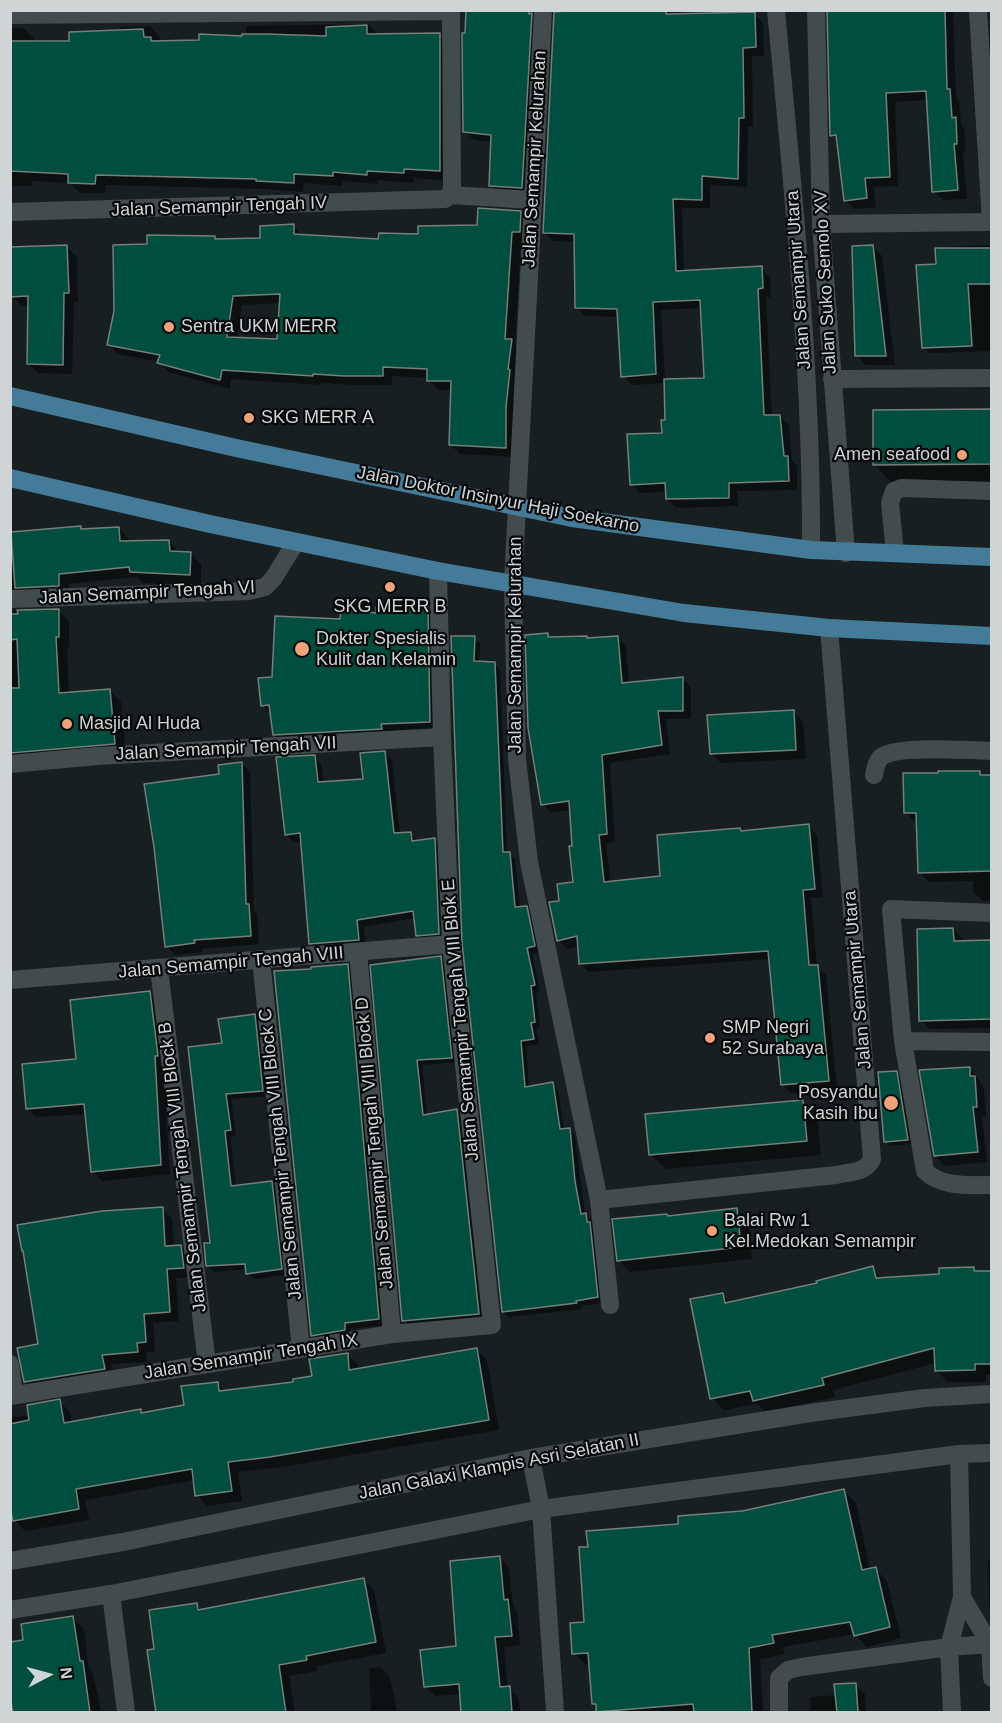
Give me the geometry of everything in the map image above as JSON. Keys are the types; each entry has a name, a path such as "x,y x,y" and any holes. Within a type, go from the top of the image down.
{"main road":[{"name":"Jalan Doktor Insinyur Haji Soekarno","path":"10,396 236,447 572,518 811,550 992,557"},
{"path":"10,478 210,524 438,571 684,613 829,628 992,636"}],"street":[{"name":"Jalan Semampir Kelurahan","path":"543,10 513,583 517,759 529,862 599,1200 610,1305"},
{"name":"Jalan Semampir Utara","path":"776,10 792,177 808,402 811,550"},
{"name":"Jalan Suko Semolo XV","path":"816,10 821,224 846,553"},
{"path":"821,224 991,222 978,10"},
{"path":"10,15 451,11 452,187 450,195"},
{"name":"Jalan Semampir Tengah IV","path":"10,212 427,201 445,199 450,195 532,200"},
{"path":"832,379 992,378"},
{"path":"895,553 890,503 894,491 902,488 992,491"},
{"name":"Jalan Semampir Tengah VI","path":"10,599 249,591 265,587 282,567 296,542"},
{"name":"Jalan Semampir Tengah VIII Blok E","path":"438,571 451,944 492,1325"},
{"name":"Jalan Semampir Utara","path":"599,1200 836,1175 862,1170 872,1159 829,628"},
{"name":"Jalan Semampir Tengah VII","path":"10,765 98,756 442,737"},
{"path":"874,775 879,759 885,754 901,750 992,750"},
{"path":"992,913 891,909 903,1041 925,1171 939,1181 959,1185 992,1185"},
{"name":"Jalan Semampir Tengah VIII","path":"10,981 261,958 451,944"},
{"name":"Jalan Semampir Tengah VIII Block D","path":"358,952 392,1334"},
{"name":"Jalan Semampir Tengah VIII Block C","path":"261,958 301,1349"},
{"name":"Jalan Semampir Tengah VIII Block B","path":"159,969 207,1364"},
{"path":"903,1041 992,1042"},
{"name":"Jalan Semampir Tengah IX","path":"12,1395 392,1334 492,1325"},
{"path":"10,1364 12,1395"},
{"name":"Jalan Galaxi Klampis Asri Selatan II","path":"10,1561 123,1542 531,1458 817,1412 925,1398 992,1394"},
{"path":"10,1610 111,1594 541,1509 959,1454 992,1453"},
{"path":"952,1713 949,1647 962,1597 959,1454"},
{"path":"531,1458 541,1509 555,1713"},
{"path":"111,1594 126,1713"},
{"path":"962,1597 991,1644 992,1678"},
{"path":"779,1713 779,1677 788,1670 949,1647 991,1644"}],"building":[{"path":"466,10 529,10 529,14 532,13 522,188 489,186 491,135 463,132 462,33 465,33"},
{"path":"666,10 666,14 755,12 756,47 743,48 744,118 739,118 738,179 702,176 702,200 673,199 676,271 762,266 763,288 758,289 764,415 780,415 784,456 788,456 789,481 729,483 729,498 666,499 665,483 630,485 627,434 662,433 661,420 665,420 664,379 704,378 700,300 653,302 656,374 621,377 617,309 575,308 574,234 543,233 554,12"},
{"path":"827,10 945,10 947,89 950,89 952,118 956,117 957,144 954,144 958,190 932,192 926,91 886,93 890,177 865,178 867,198 844,201 836,135 830,136"},
{"path":"367,25 367,34 440,33 440,171 404,169 404,173 367,171 367,175 333,172 333,176 294,174 294,183 256,181 256,179 96,175 95,184 68,183 68,174 10,171 10,41 69,41 69,32 143,29 144,37 151,37 151,41 199,40 199,34 326,36 326,27"},
{"path":"478,208 521,211 520,232 512,232 505,339 512,339 508,369 510,370 506,407 506,448 449,445 451,381 427,381 427,369 383,367 383,376 313,374 313,376 222,370 220,380 157,363 160,355 107,345 114,311 113,245 147,244 147,235 215,236 215,239 260,238 260,226 294,224 294,234 378,239 379,233 418,234 418,226 477,225","holes":["280,294 277,339 227,337 233,296"]},
{"path":"67,245 69,293 64,293 63,365 27,364 28,296 10,297 10,247"},
{"path":"873,245 886,356 855,356 852,246"},
{"path":"935,248 992,248 992,284 968,284 972,346 922,348 916,265 936,264"},
{"path":"992,409 992,464 873,465 873,410"},
{"path":"81,526 81,529 119,527 120,541 169,540 170,551 191,552 190,575 130,572 129,567 59,574 59,586 15,588 11,532"},
{"path":"428,606 430,722 381,724 382,729 273,735 269,705 261,706 258,678 272,677 275,616 340,619 341,609 376,613 376,607"},
{"path":"59,609 59,637 56,637 59,693 110,689 115,744 10,753 10,688 19,688 17,639 10,640 10,614 18,614 17,610"},
{"path":"548,633 548,637 618,636 622,683 683,677 683,711 658,711 662,745 602,755 607,834 599,835 604,882 660,876 657,835 740,828 741,831 809,824 815,889 803,890 809,965 818,965 829,1081 781,1085 768,951 579,964 577,936 557,941 549,902 559,901 557,884 573,882 569,846 572,846 569,801 541,805 528,728 525,635"},
{"path":"451,636 475,636 474,661 495,662 503,852 510,852 515,907 527,906 535,946 527,948 535,985 531,986 535,1022 531,1023 534,1039 521,1041 525,1087 553,1082 560,1129 570,1128 581,1214 586,1213 587,1222 590,1222 598,1297 576,1301 577,1303 502,1312 462,943"},
{"path":"794,710 796,750 710,754 707,715"},
{"path":"385,751 394,833 411,832 412,841 435,838 439,934 416,936 413,911 357,920 359,940 309,944 300,833 285,835 276,757 315,755 318,782 363,779 360,753"},
{"path":"242,762 246,904 249,904 251,936 194,940 195,943 165,947 154,847 144,784 219,774 218,765"},
{"path":"938,771 980,771 980,775 992,775 992,871 918,873 916,813 904,813 903,773 938,773"},
{"path":"953,928 954,941 992,940 992,1019 919,1021 917,929"},
{"path":"441,956 452,1058 417,1060 423,1115 457,1109 479,1314 402,1321 370,965"},
{"path":"348,964 379,1319 345,1323 345,1330 311,1336 274,971"},
{"path":"150,991 158,1056 155,1056 161,1165 91,1172 84,1104 26,1109 22,1064 76,1059 70,1000"},
{"path":"255,1014 263,1091 226,1094 231,1130 225,1131 231,1186 272,1181 282,1269 246,1274 245,1264 206,1266 204,1243 210,1243 188,1047 222,1043 218,1019"},
{"path":"970,1067 970,1076 975,1076 977,1107 973,1107 978,1152 934,1156 919,1070"},
{"name":"Posyandu Kasih Ibu","path":"897,1071 908,1140 884,1142 878,1072"},
{"path":"803,1100 807,1141 649,1155 645,1114"},
{"path":"163,1207 165,1246 181,1245 184,1268 167,1269 170,1312 144,1314 146,1342 137,1343 138,1352 102,1355 105,1369 24,1382 17,1348 38,1344 17,1225 102,1211"},
{"path":"737,1208 741,1247 617,1261 612,1219 667,1214 668,1216"},
{"path":"873,1266 876,1278 939,1274 939,1268 974,1267 974,1271 992,1271 992,1364 975,1364 975,1370 935,1371 934,1348 822,1378 824,1385 753,1401 750,1391 710,1399 690,1299 723,1293 725,1303 817,1283 816,1281"},
{"path":"477,1348 489,1420 228,1462 232,1491 195,1496 192,1469 76,1489 79,1509 13,1521 10,1508 10,1424 29,1420 27,1405 60,1399 64,1423 141,1409 141,1413 184,1405 181,1386 218,1382 219,1391 293,1382 293,1379 312,1376 309,1359 348,1353 349,1370"},
{"path":"844,1489 862,1570 876,1567 890,1627 854,1636 850,1622 772,1635 774,1643 749,1648 752,1713 694,1713 693,1704 596,1712 596,1704 592,1704 588,1653 572,1654 570,1623 584,1622 579,1547 588,1547 586,1531 678,1524 678,1516 742,1511"},
{"path":"500,1556 504,1600 508,1599 512,1636 495,1637 500,1687 510,1686 512,1713 461,1713 459,1684 424,1687 420,1650 456,1646 450,1561"},
{"path":"364,1578 376,1642 306,1656 307,1660 279,1665 286,1713 156,1713 147,1650 154,1649 149,1610 197,1603 198,1610"},
{"path":"73,1616 80,1661 83,1661 90,1713 13,1713 10,1697 10,1642 23,1640 21,1624"},
{"path":"856,1683 858,1713 837,1713 834,1684"}],"place":[{"name":"Sentra UKM MERR","path":"169,327"},
{"name":"SKG MERR A","path":"249,418"},
{"name":"Amen seafood","path":"962,455"},
{"name":"SKG MERR B","path":"390,587"},
{"name":"Dokter Spesialis Kulit dan Kelamin","path":"302,649"},
{"name":"Masjid Al Huda","path":"67,724"},
{"name":"SMP Negri 52 Surabaya","path":"710,1038"},
{"name":"Posyandu Kasih Ibu","path":"891,1103"},
{"name":"Balai Rw 1 Kel.Medokan Semampir","path":"712,1231"}]}
